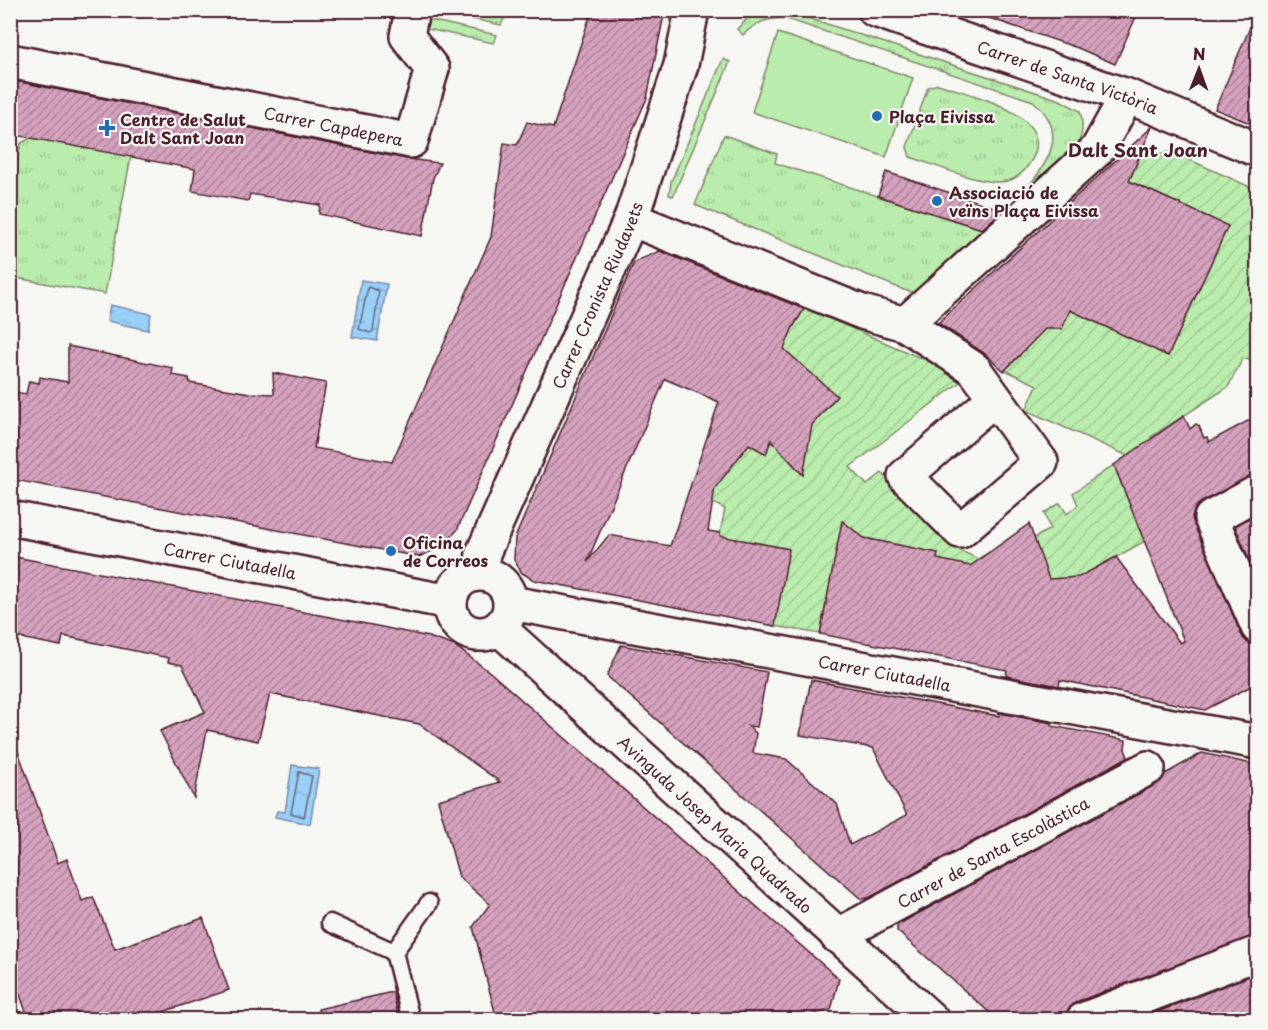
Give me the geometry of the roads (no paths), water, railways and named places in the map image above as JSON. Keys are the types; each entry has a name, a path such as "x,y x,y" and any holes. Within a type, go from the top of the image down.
{"street":[{"name":"Carrer Capdepera","path":"10,61 411,141 432,69 407,36 412,10"},
{"name":"Carrer Cronista Riudavets","path":"482,573 483,553 631,219 681,65 692,10"},
{"name":"Carrer de Santa Victòria","path":"874,10 1127,96 1257,150"},
{"path":"905,324 1098,150 1127,96"},
{"path":"631,219 862,312 905,324 975,369 995,398"},
{"path":"1257,492 1211,518 1257,627"},
{"name":"Carrer Ciutadella","path":"10,518 450,602"},
{"path":"482,573 498,579 509,594 505,616 480,634 461,628 450,611 450,602 452,592 464,578 482,573"},
{"name":"Carrer Ciutadella","path":"505,616 1257,742"},
{"name":"Avinguda Josep Maria Quadrado","path":"505,616 837,936 932,1020"},
{"name":"Carrer de Santa Escolàstica","path":"837,936 1148,768"},
{"path":"1083,1020 1257,953"}],"lane":[{"path":"411,1020 394,952 429,903"},
{"path":"330,923 394,952"}],"water":[{"path":"361,280 387,284 377,341 352,337"},
{"path":"110,305 151,314 148,330 107,321"},
{"path":"292,765 319,769 310,824 275,817 277,811 285,812"}],"place":[{"name":"Plaça Eivissa","path":"877,116"},
{"name":"Centre de Salut Dalt Sant Joan","path":"107,128"},
{"name":"Associació de veïns Plaça Eivissa","path":"937,201"},
{"name":"Oficina de Correos","path":"391,551"}],"district":[{"name":"Dalt Sant Joan","path":"1138,149"}]}
